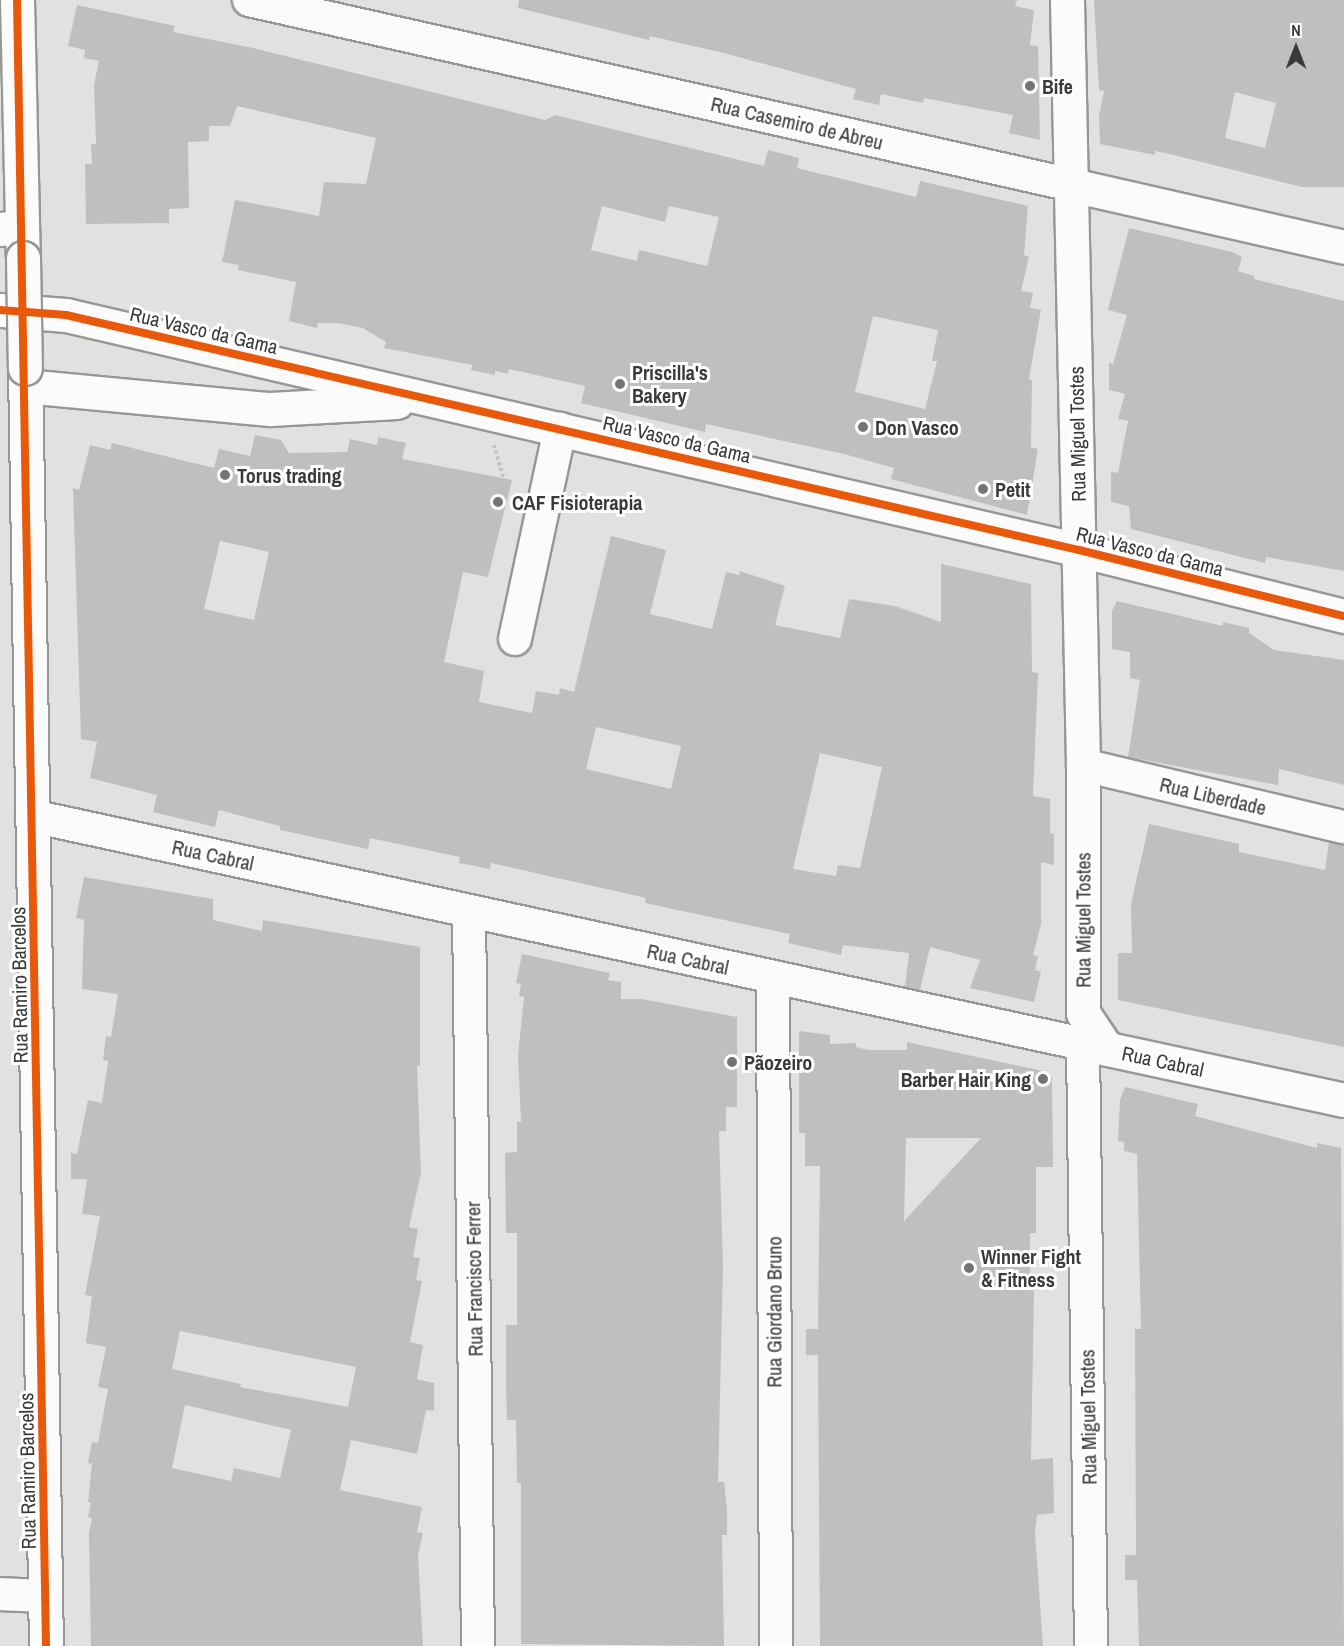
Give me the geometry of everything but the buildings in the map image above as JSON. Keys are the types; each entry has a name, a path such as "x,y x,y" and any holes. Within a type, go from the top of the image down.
{"street":[{"name":"Rua Ramiro Barcelos","path":"17,0 15,238 25,377 46,1646"},
{"name":"Rua Casemiro de Abreu","path":"249,0 1344,247"},
{"name":"Rua Miguel Tostes","path":"1067,0 1083,765 1091,1646"},
{"name":"Rua Vasco da Gama","path":"0,310 66,315 1079,549 1344,616"},
{"path":"25,377 270,409 435,400"},
{"path":"515,639 560,429"},
{"name":"Rua Liberdade","path":"1083,765 1344,827"},
{"name":"Rua Cabral","path":"32,816 773,978 1084,1036 1344,1100"},
{"name":"Rua Francisco Ferrer","path":"470,911 478,1646"},
{"name":"Rua Giordano Bruno","path":"773,978 776,1646"},
{"path":"0,1594 46,1596"}],"cycle path":[{"path":"17,0 46,1646"},
{"path":"0,310 66,315 1079,550 1344,616"}],"place":[{"name":"Bife","path":"1030,86"},
{"name":"Priscilla's Bakery","path":"620,384"},
{"name":"Don Vasco","path":"863,427"},
{"name":"Torus trading","path":"225,475"},
{"name":"Petit","path":"983,489"},
{"name":"CAF Fisioterapia","path":"498,502"},
{"name":"Pãozeiro","path":"732,1062"},
{"name":"Barber Hair King","path":"1043,1079"},
{"name":"Winner Fight & Fitness","path":"969,1268"}]}
